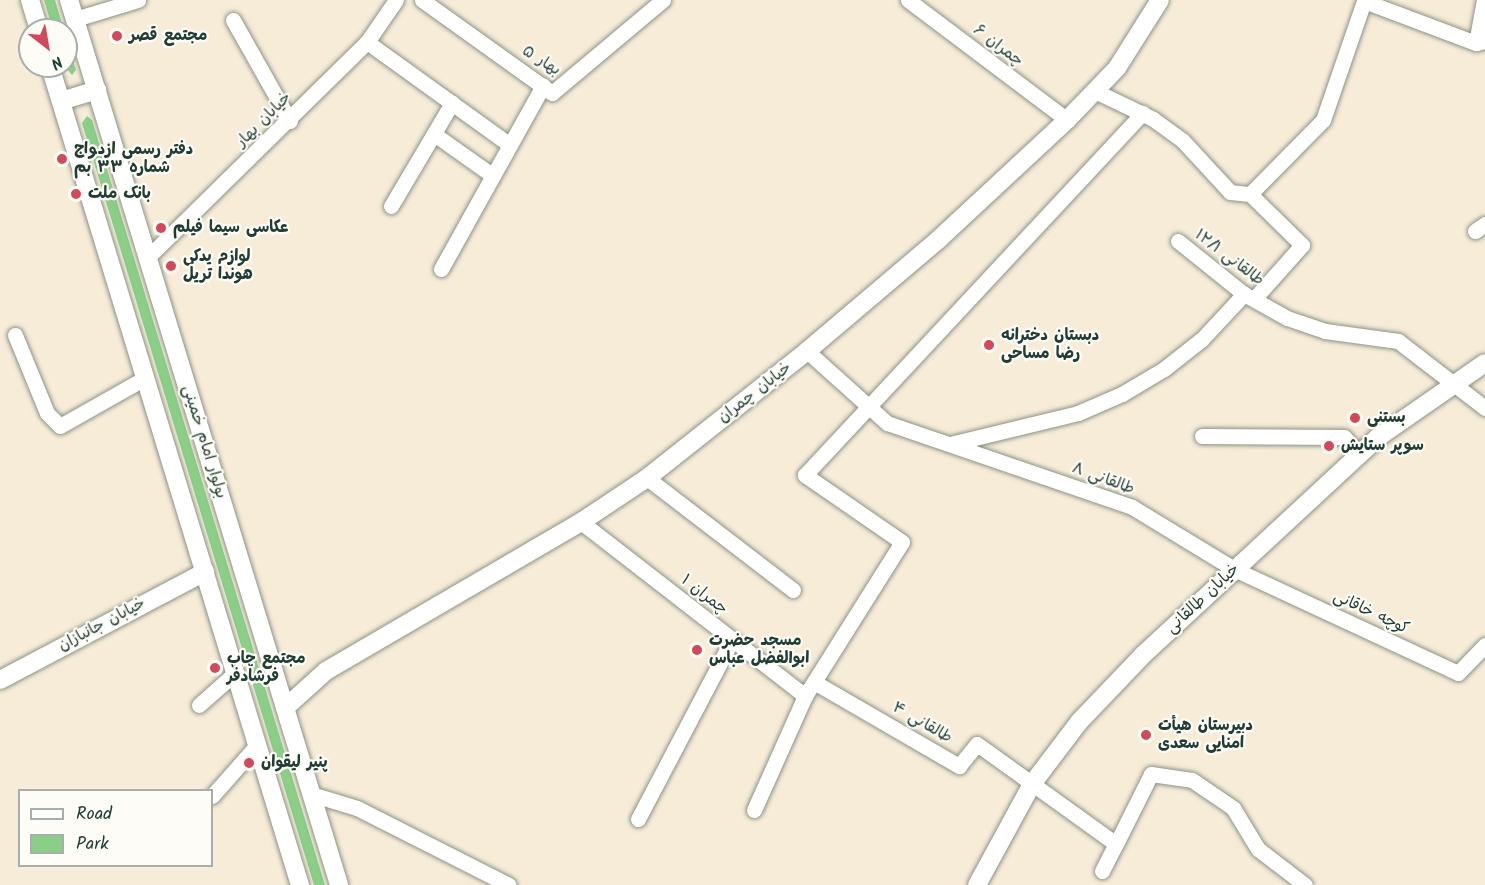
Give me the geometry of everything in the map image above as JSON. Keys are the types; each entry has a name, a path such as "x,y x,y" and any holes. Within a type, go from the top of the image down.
{"main road":[{"path":"30,0 35,18"},
{"name":"بولوار امام خمینی","path":"69,0 75,18"},
{"name":"خیابان چمران","path":"285,708 326,671 580,522 647,478 807,351 939,239 1067,120 1117,68 1160,0"},
{"name":"بولوار امام خمینی","path":"78,29 339,885"},
{"path":"54,78 300,885"},
{"path":"61,101 97,90"},
{"name":"خیابان طالقانی","path":"977,885 1032,784 1093,707 1234,569 1360,454 1455,382 1485,363"},
{"name":"خیابان جانبازان","path":"0,680 205,572"}],"street":[{"path":"78,18 138,0"},
{"name":"خیابان بهار","path":"148,257 367,42 396,0"},
{"name":"بهار ۵","path":"422,0 552,93 663,0"},
{"name":"چمران ۶","path":"908,0 1067,120"},
{"path":"1250,194 1323,120 1364,1 1480,42 1484,0"},
{"path":"233,20 290,120"},
{"path":"367,42 510,145"},
{"path":"441,269 543,86"},
{"path":"950,444 1078,413 1122,394 1164,369 1202,339 1302,245 1250,194 1230,192 1183,141 1142,113 1095,91"},
{"path":"391,206 452,103"},
{"path":"754,810 805,696 902,542 805,475 1142,113"},
{"path":"434,134 493,176"},
{"name":"طالقانی ۱۲/۱","path":"1178,241 1249,297 1287,318 1325,332 1398,341 1455,382 1485,408"},
{"path":"15,335 47,413 60,426 145,378"},
{"name":"طالقانی ۸","path":"807,351 887,423 1132,507 1234,569"},
{"path":"1202,436 1344,437 1360,454"},
{"path":"647,478 793,590"},
{"name":"چمران ۱","path":"580,522 805,696"},
{"name":"کوچه خاقانی","path":"1234,569 1458,673 1485,645"},
{"path":"638,819 732,640"},
{"path":"199,705 235,673"},
{"name":"طالقانی ۴","path":"814,682 959,766 977,744 1032,784"},
{"path":"213,795 257,746"},
{"path":"1102,872 1151,774 1165,774 1211,790 1233,808 1258,849 1305,885"},
{"path":"1032,784 1116,844"},
{"path":"311,794 357,808 509,885"}],"green space":[{"path":"44,0 55,0 60,18 49,18"},
{"path":"87,116 92,120 325,885 314,885 82,123"}],"place":[{"name":"مجتمع قصر","path":"117,36"},
{"name":"دفتر رسمی ازدواج شماره ۳۳ بم","path":"62,159"},
{"name":"بانک ملت","path":"76,194"},
{"name":"عکاسی سیما فیلم","path":"161,228"},
{"name":"لوازم یدکی هوندا تریل","path":"171,266"},
{"name":"دبستان دخترانه رضا مساحی","path":"989,345"},
{"name":"بستنی","path":"1355,418"},
{"name":"سوپر ستایش","path":"1329,446"},
{"name":"مسجد حضرت ابوالفضل عباس","path":"697,650"},
{"name":"مجتمع چاپ فرشادفر","path":"215,668"},
{"name":"دبیرستان هیأت امنایی سعدی","path":"1146,735"},
{"name":"پنیر لیقوان","path":"249,763"}]}
